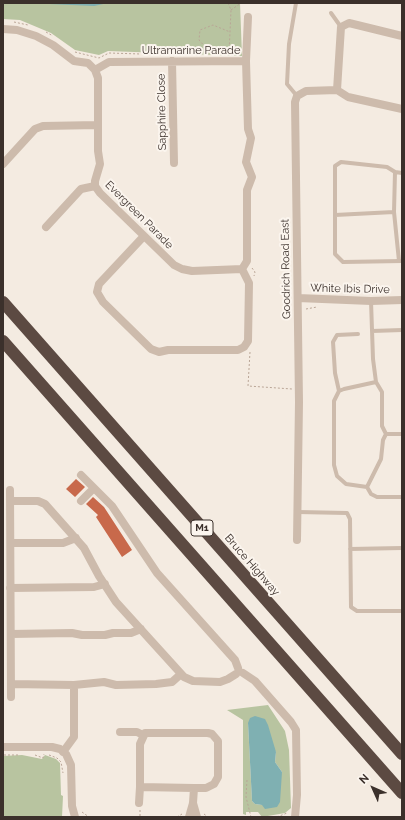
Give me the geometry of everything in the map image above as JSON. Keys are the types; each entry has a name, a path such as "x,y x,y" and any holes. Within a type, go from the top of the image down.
{"highway":[{"name":"Bruce Highway","path":"3,302 402,754"},
{"name":"M1","path":"3,341 402,793"}],"street":[{"path":"246,61 248,17"},
{"path":"337,90 341,27 349,23 402,36"},
{"path":"3,29 17,30 36,36 53,45 74,61 88,63 95,70"},
{"name":"Sapphire Close","path":"172,61 174,163"},
{"name":"Ultramarine Parade","path":"95,70 109,62 246,61 248,129 251,138 246,155 246,162 252,177 247,190 247,261"},
{"name":"Evergreen Parade","path":"95,70 98,78 100,164 95,186 100,193 174,265 182,269 192,271 242,269"},
{"path":"297,96 306,91 337,90 348,97 402,109"},
{"name":"Goodrich Road East","path":"297,96 295,102 301,299 298,389 297,540"},
{"path":"3,164 36,130 43,126 98,125"},
{"path":"46,227 81,189 95,186"},
{"path":"144,236 99,284 97,292 103,302 151,349 159,352 168,350 238,350 244,347 248,341 249,282 242,269 247,261"},
{"name":"White Ibis Drive","path":"301,299 371,301 402,300"},
{"path":"80,475 116,512 157,573 235,660 239,672 255,681 291,722 296,730 297,795 293,815"},
{"path":"81,501 94,488"},
{"path":"10,490 11,697"},
{"path":"10,501 43,502 76,538 90,556 99,576 116,602 181,674 193,681 220,682 239,672"},
{"path":"11,543 63,543 76,538"},
{"path":"10,588 94,587 104,584"},
{"path":"11,634 72,633 82,635 104,635 113,633 131,633 141,629"},
{"path":"12,684 74,684 104,682 116,685 156,684 172,682 181,674"},
{"path":"63,752 74,737 74,684"},
{"path":"120,732 137,732 143,735 148,733 208,733 215,737 218,744 218,780 210,787 140,787"},
{"path":"139,803 140,744 143,735"},
{"path":"3,748 48,747 63,752 68,757 71,765 72,806 78,814"},
{"path":"193,803 197,817 190,817 194,788"}],"lane":[{"path":"296,3 289,44 287,84 297,96"},
{"path":"331,13 341,27"},
{"path":"395,172 394,212 401,261 343,262 335,254 335,166 341,162 387,167 395,172 402,173"},
{"path":"335,215 394,212"},
{"path":"371,301 373,359 376,382 382,392 382,426 386,434"},
{"path":"372,331 402,330"},
{"path":"358,334 337,335 333,342 335,373 339,391 334,401 334,465 337,476 346,484 367,487"},
{"path":"339,391 356,385 376,382"},
{"path":"386,434 402,434"},
{"path":"367,487 381,458 383,440 386,434"},
{"path":"367,487 371,494 376,497 402,497"},
{"path":"298,512 347,514 350,519 351,607 357,611 402,611"},
{"path":"350,548 402,548"}],"path":[{"path":"228,3 231,10 229,56 234,57 234,62"},
{"path":"231,10 241,3"},
{"path":"8,22 19,22 32,27"},
{"path":"208,55 208,50 199,40 200,30 214,25 230,32"},
{"path":"44,31 56,38"},
{"path":"75,52 99,58 108,54 147,54"},
{"path":"247,261 254,272 254,279"},
{"path":"301,299 306,310 311,307 322,307"},
{"path":"250,347 248,386 298,389"},
{"path":"3,755 16,756 22,754"},
{"path":"33,754 43,758 44,754 57,758 61,762 64,775"},
{"path":"247,780 246,797 251,817"},
{"path":"276,817 289,812 293,815"},
{"path":"78,814 89,817"}],"green space":[{"path":"3,3 240,3 242,56 108,51 99,55 75,50 51,33 20,20 3,19"},
{"path":"268,705 285,731 289,750 291,808 285,813 262,817 258,812 246,812 246,815 243,814 243,720 227,710","holes":["248,723 276,752 275,762 282,772 262,805 255,804 252,801"]},
{"path":"22,755 42,759 45,755 56,759 60,763 61,795 63,796 62,817 3,817 3,756"}],"water":[{"path":"255,716 265,719 268,725 276,752 275,762 282,772 280,802 277,807 265,809 262,805 255,804 252,801 248,723 250,718"}],"building":[{"path":"76,479 85,487 75,497 66,489"},
{"path":"93,497 104,507 132,550 122,557 96,517 98,515 86,504"}],"waterway":[{"path":"49,3 94,5 103,3"}]}
